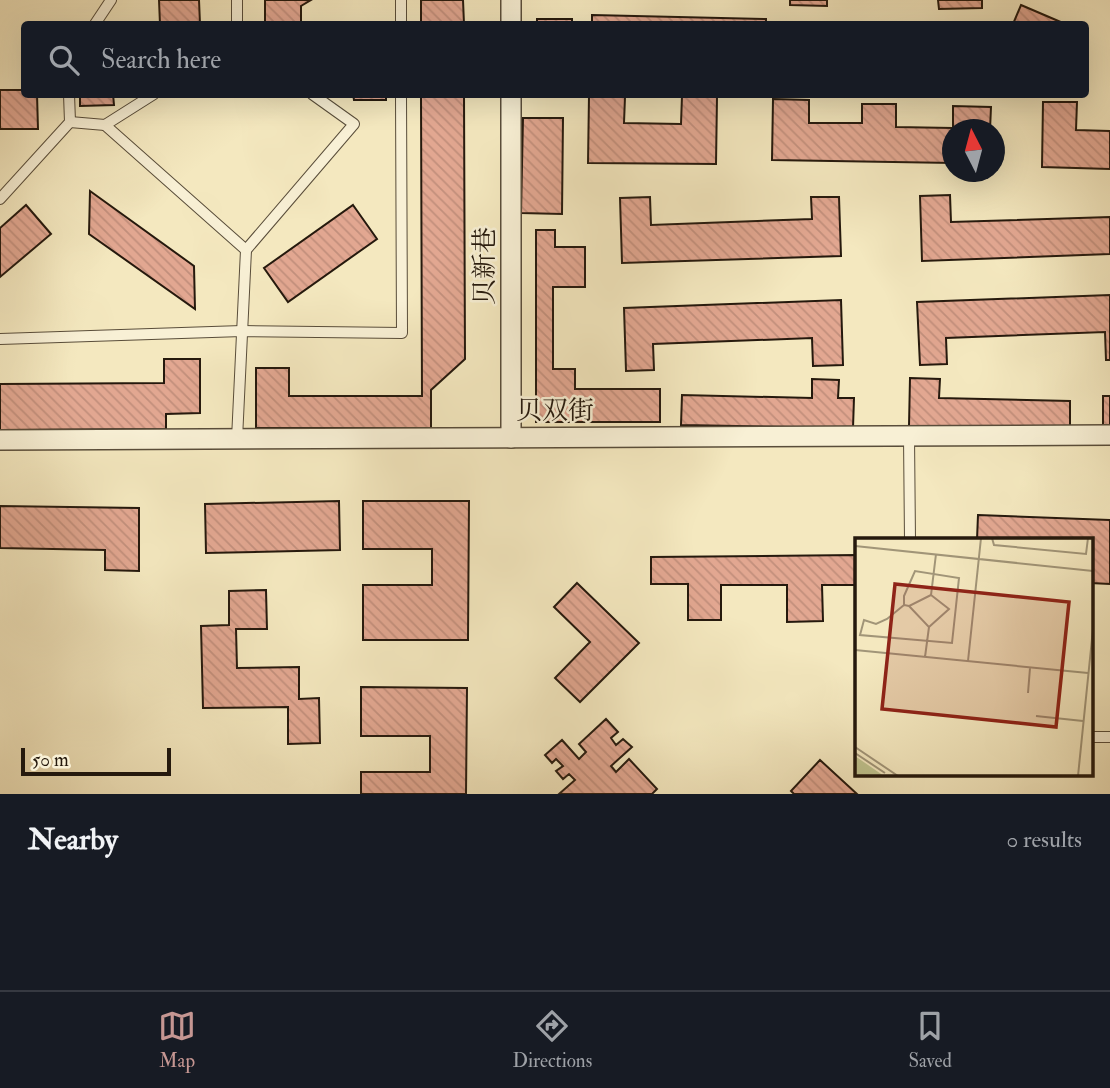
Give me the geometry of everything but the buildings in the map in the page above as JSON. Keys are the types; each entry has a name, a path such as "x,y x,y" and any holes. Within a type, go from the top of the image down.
{"street":[{"path":"511,0 511,21"},
{"name":"贝新巷","path":"511,98 511,438"},
{"name":"贝双街","path":"0,440 1110,435"}],"lane":[{"path":"97,21 111,0"},
{"path":"237,0 237,21"},
{"path":"401,0 401,21"},
{"path":"0,199 70,122 69,98"},
{"path":"105,125 148,98"},
{"path":"237,439 246,250 355,124 318,98"},
{"path":"0,339 242,331 401,333 401,98"},
{"path":"70,122 105,125 246,250"},
{"path":"909,436 910,538"},
{"path":"1092,737 1110,737"}]}
